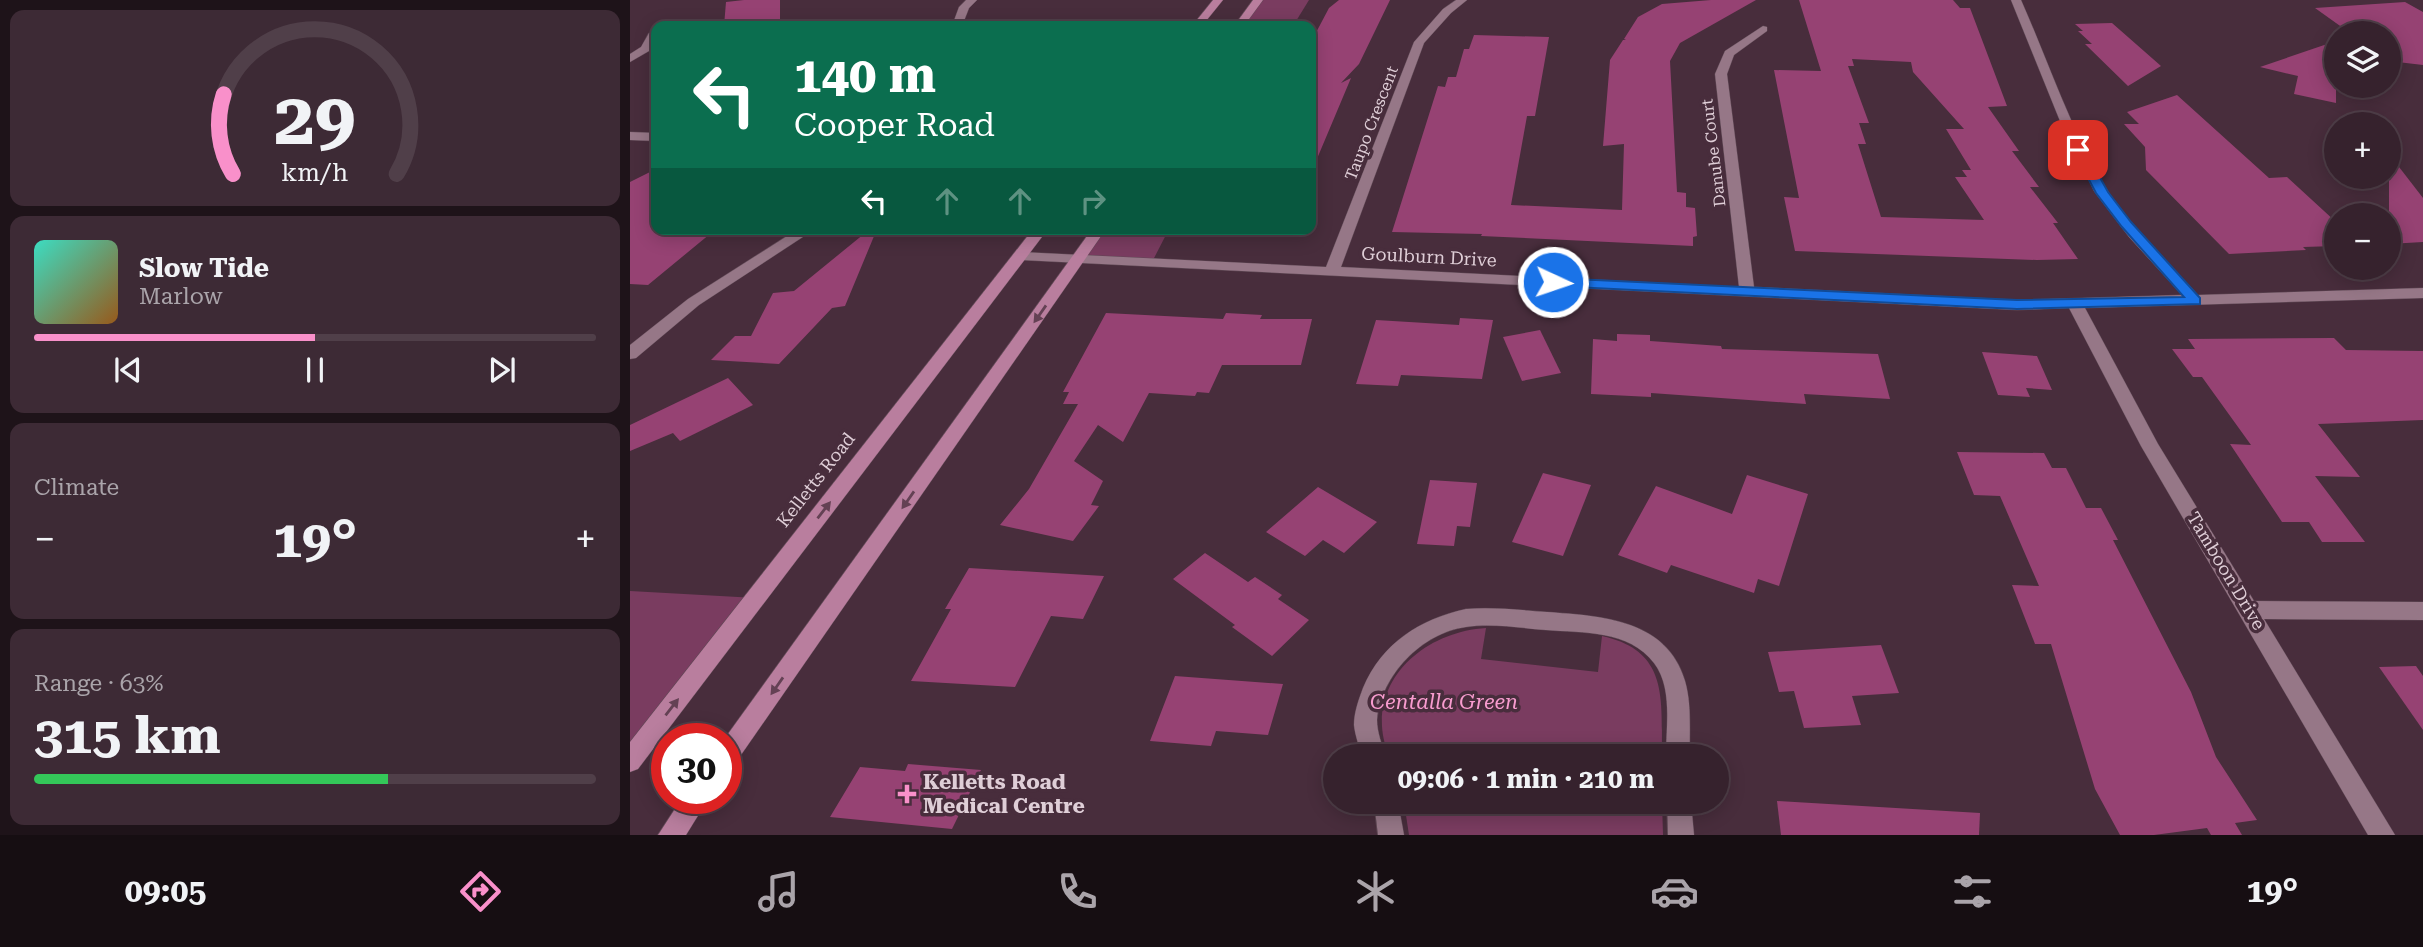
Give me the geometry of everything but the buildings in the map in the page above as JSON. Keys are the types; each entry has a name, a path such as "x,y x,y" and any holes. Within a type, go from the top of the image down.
{"main road":[{"path":"1202,21 1218,0"},
{"path":"1243,21 1258,0"},
{"name":"Kelletts Road","path":"630,761 1037,235"},
{"path":"742,734 1095,235"},
{"path":"671,835 686,814"}],"street":[{"path":"959,21 964,7 972,0"},
{"name":"Taupo Crescent","path":"1332,271 1419,42 1462,0"},
{"path":"2016,0 2078,150 2102,193 2195,301"},
{"name":"Danube Court","path":"1748,292 1721,74 1729,52 1763,29"},
{"path":"630,59 645,49 651,38"},
{"path":"630,136 651,137"},
{"path":"630,354 707,291 798,235"},
{"name":"Goulburn Drive","path":"1021,256 2004,304 2423,293"},
{"name":"Tamboon Drive","path":"2075,304 2150,446 2382,835"},
{"path":"2250,610 2423,611"},
{"path":"1371,744 1366,722 1376,681 1406,645 1435,628 1464,618 1493,617 1611,625 1635,634 1657,651 1672,672 1677,744"},
{"path":"1387,814 1391,835"},
{"path":"1680,814 1681,835"}],"green space":[{"path":"1258,0 1309,0 1296,21 1243,21"},
{"path":"1095,235 1166,235 1152,262 1079,259"},
{"path":"630,591 756,598 659,723 651,723 651,734 630,761"},
{"name":"Centalla Green","path":"1486,628 1481,659 1598,672 1602,636 1624,643 1640,653 1651,666 1657,681 1661,697 1662,744 1386,744 1382,731 1383,707 1390,686 1402,668 1419,652 1439,640"},
{"path":"1406,814 1662,814 1663,835 1409,835"}],"place":[{"name":"Kelletts Road Medical Centre","path":"907,794"}],"route":[{"path":"1553,282 2017,305 2195,301 2126,224 2102,193 2078,150"}]}
